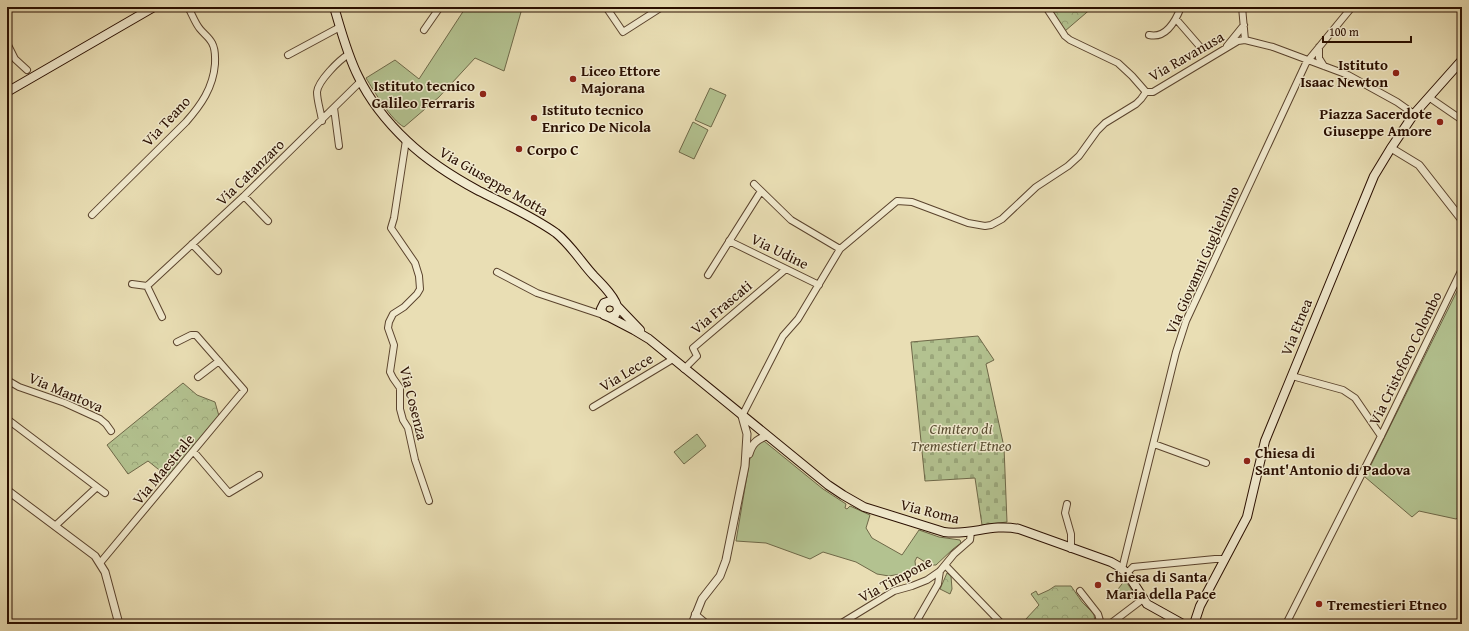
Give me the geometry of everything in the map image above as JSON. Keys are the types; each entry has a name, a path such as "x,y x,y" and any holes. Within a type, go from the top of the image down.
{"main road":[{"path":"7,92 154,7"},
{"name":"Via Giuseppe Motta","path":"334,7 349,54 361,82 379,108 406,140 436,165 457,179 531,217 551,230 566,242 590,272"},
{"name":"Via Etnea","path":"1194,624 1200,606 1247,517 1266,441 1374,176 1414,114 1430,98 1462,60"},
{"path":"590,272 603,292 605,298 602,312 608,317 649,339"},
{"path":"590,272 602,284 617,305 649,339 742,416"},
{"path":"603,304 610,300 617,305"},
{"path":"608,317 615,315 617,305"},
{"name":"Via Roma","path":"742,416 828,485 854,502 873,510 955,534 994,527 1019,529 1071,549 1111,562 1124,571"},
{"path":"1124,571 1147,604 1155,610 1183,624"}],"street":[{"name":"Via Teano","path":"92,215 186,122 197,110 209,90 214,71 215,51 212,43 200,29 188,7"},
{"path":"424,30 440,7"},
{"path":"606,7 623,32 662,7"},
{"path":"745,466 747,434 742,416 783,336 798,319 840,249 900,200 912,202 968,223 985,226 998,222 1036,187 1062,170 1079,156 1105,123 1136,104 1146,92 1118,63 1070,40 1065,36 1046,7"},
{"path":"1149,35 1154,36 1166,31 1176,20 1181,7"},
{"path":"1242,7 1245,40"},
{"name":"Via Giovanni Guglielmino","path":"1124,571 1176,352 1186,321 1308,61 1352,7"},
{"path":"1176,20 1180,22 1202,49"},
{"path":"1223,50 1244,26"},
{"path":"288,55 340,27"},
{"name":"Via Ravanusa","path":"1146,92 1153,92 1238,41 1245,40 1273,47 1348,75 1398,102 1414,114"},
{"path":"7,43 14,59 27,70"},
{"path":"1319,46 1319,58 1324,66"},
{"path":"322,121 317,93 319,84 339,60 349,54"},
{"name":"Via Catanzaro","path":"147,286 244,196 361,82"},
{"path":"1430,98 1462,120"},
{"path":"334,108 338,146"},
{"name":"Via Cosenza","path":"406,140 394,218 391,228 415,264 419,276 420,289 404,307 393,314 389,322 388,328 394,345 390,372 400,388 400,409 403,420 408,428 415,460 429,501"},
{"path":"1391,148 1419,165 1462,220"},
{"path":"754,184 791,220 840,249"},
{"path":"708,275 761,191"},
{"path":"244,196 268,221"},
{"name":"Via Udine","path":"729,241 819,285"},
{"path":"192,244 218,271"},
{"name":"Via Frascati","path":"684,369 696,356 692,348 786,269"},
{"path":"497,272 537,293 608,317"},
{"name":"Via Cristoforo Colombo","path":"1286,624 1381,436 1461,272"},
{"path":"132,284 147,286 162,317"},
{"path":"580,308 596,308 603,304"},
{"path":"177,342 191,335 196,335 218,361 198,377"},
{"name":"Via Lecce","path":"593,407 673,359"},
{"name":"Via Maestrale","path":"100,563 194,452 244,390 218,361"},
{"path":"1292,376 1343,390 1354,398 1381,436"},
{"name":"Via Mantova","path":"7,380 19,387 66,403 100,419 111,431"},
{"path":"7,419 105,493"},
{"path":"747,434 756,428"},
{"path":"692,624 702,599 717,582 724,568 745,466 756,428"},
{"path":"751,447 758,439 766,436"},
{"path":"1154,444 1206,464"},
{"path":"194,452 229,493 259,475"},
{"path":"55,526 97,487"},
{"path":"7,490 95,556 105,572 119,624"},
{"path":"1067,504 1065,511 1071,534 1071,549"},
{"name":"Via Timpone","path":"840,624 894,591 927,580 940,571 946,566 954,554 970,540 971,532"},
{"path":"1124,571 1133,567 1224,559"},
{"path":"946,566 1002,624"},
{"path":"915,624 938,584 940,571"},
{"path":"1080,591 1098,614 1101,624"},
{"path":"1110,624 1143,599"},
{"path":"695,614 707,624"}],"green space":[{"path":"466,7 515,7 521,12 504,71 475,58 439,97 404,127 388,112 366,78 395,60 419,79"},
{"path":"1056,7 1093,7 1065,31 1053,13"},
{"path":"710,88 726,95 711,127 695,120"},
{"path":"693,122 708,130 694,159 679,152"},
{"path":"1462,281 1462,515 1456,519 1419,511 1412,517 1365,477"},
{"name":"Cimitero di Tremestieri Etneo","path":"978,336 994,360 986,364 1004,447 1007,522 982,525 975,478 925,481 911,342"},
{"path":"183,383 197,395 215,402 219,416 168,477 148,461 128,474 107,445"},
{"path":"697,434 706,446 684,464 674,452"},
{"path":"760,441 764,441 823,489 846,504 845,508 847,509 850,506 870,515 866,528 872,538 902,555 919,530 939,537 960,540 961,543 936,565 930,565 917,557 915,561 916,571 889,576 877,574 856,562 823,552 810,559 766,543 736,541 750,458 754,446"},
{"path":"947,573 951,576 952,589 950,594 940,589"},
{"path":"1125,580 1133,592 1132,599 1115,593"},
{"path":"1055,586 1071,586 1082,602 1094,614 1095,624 1028,624 1025,620 1039,605 1031,594 1036,591 1038,595"}],"place":[{"name":"Istituto Isaac Newton","path":"1396,73"},
{"name":"Liceo Ettore Majorana","path":"573,79"},
{"name":"Istituto tecnico Galileo Ferraris","path":"483,94"},
{"name":"Istituto tecnico Enrico De Nicola","path":"534,118"},
{"name":"Piazza Sacerdote Giuseppe Amore","path":"1440,122"},
{"name":"Corpo C","path":"519,149"},
{"name":"Chiesa di Sant'Antonio di Padova","path":"1247,461"},
{"name":"Chiesa di Santa Maria della Pace","path":"1098,585"},
{"name":"Tremestieri Etneo","path":"1319,604"}]}
